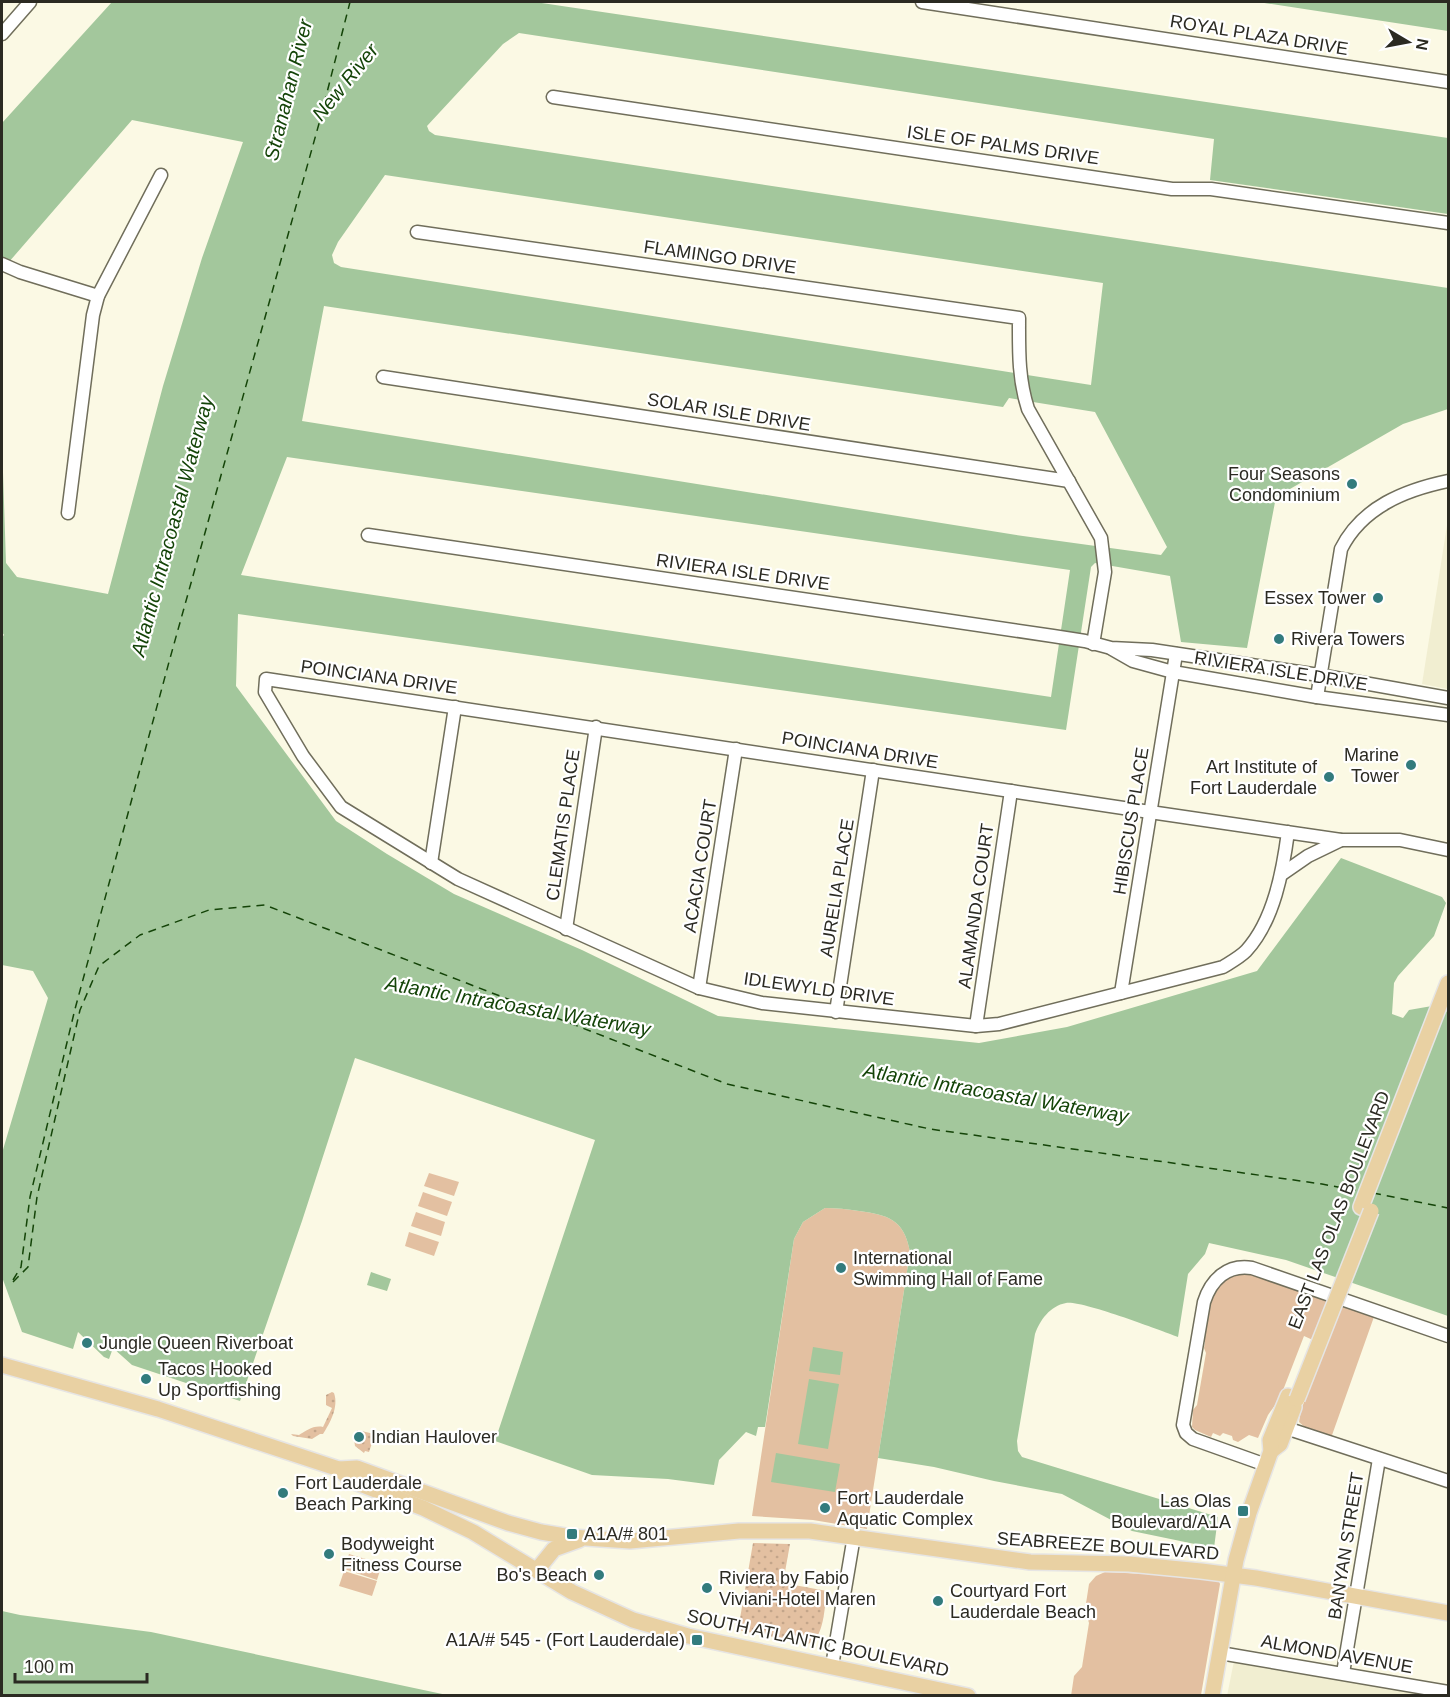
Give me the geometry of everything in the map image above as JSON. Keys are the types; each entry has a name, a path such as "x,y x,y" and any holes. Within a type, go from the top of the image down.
{"main road":[{"name":"EAST LAS OLAS BOULEVARD","path":"1269,1458 1280,1444 1287,1428 1292,1398 1448,985"},
{"name":"EAST LAS OLAS BOULEVARD","path":"1212,1695 1233,1575 1249,1513 1269,1458 1270,1440 1292,1398 1449,1010"},
{"name":"SEABREEZE BOULEVARD","path":"2,1365 158,1409 339,1469 357,1468 508,1523 576,1541 630,1542 724,1532 810,1531 1030,1562 1129,1564 1233,1575 1449,1613"},
{"name":"SOUTH ATLANTIC BOULEVARD","path":"339,1469 352,1481 423,1508 473,1532 562,1586 612,1612 657,1628 968,1695"},
{"path":"537,1570 550,1552 559,1546 576,1541"},
{"path":"562,1586 555,1574 555,1563 558,1554 576,1541"}],"street":[{"path":"2,33 30,2"},
{"name":"ROYAL PLAZA DRIVE","path":"922,2 1449,82"},
{"name":"ISLE OF PALMS DRIVE","path":"553,97 1172,189 1211,189 1449,223"},
{"path":"68,513 93,315 98,296 161,175"},
{"name":"FLAMINGO DRIVE","path":"417,232 1019,318 1021,388 1028,409 1069,481"},
{"path":"2,264 20,272 98,296"},
{"name":"SOLAR ISLE DRIVE","path":"383,377 1069,481"},
{"path":"1069,481 1101,538 1104,572 1089,643"},
{"path":"1317,697 1341,549 1349,532 1366,515 1396,496 1449,481"},
{"name":"RIVIERA ISLE DRIVE","path":"368,535 1053,636 1111,648 1152,650 1319,675 1449,698"},
{"name":"RIVIERA ISLE DRIVE","path":"1111,648 1133,662 1173,672 1317,697 1449,715"},
{"name":"HIBISCUS PLACE","path":"1121,993 1176,654"},
{"name":"POINCIANA DRIVE","path":"266,679 1341,840 1400,840 1449,850"},
{"name":"IDLEWYLD DRIVE","path":"266,679 266,692 303,756 341,807 458,879 699,988 762,1003 976,1026 999,1024 1224,967 1246,951 1270,910 1282,874 1288,832"},
{"path":"431,863 455,707"},
{"name":"CLEMATIS PLACE","path":"566,929 596,727"},
{"name":"ACACIA COURT","path":"699,988 736,749"},
{"name":"AURELIA PLACE","path":"836,1012 873,770"},
{"name":"ALAMANDA COURT","path":"976,1026 1011,791"},
{"path":"1282,874 1308,856 1341,840"},
{"path":"1269,1458 1193,1439 1186,1433 1183,1425 1204,1302 1208,1290 1221,1275 1240,1267 1252,1268 1449,1336"},
{"path":"1287,1428 1449,1481"},
{"name":"BANYAN STREET","path":"1343,1674 1379,1459"},
{"path":"832,1666 854,1536"},
{"name":"ALMOND AVENUE","path":"1220,1653 1449,1692"}],"shaded area":[{"path":"1448,519 1448,689 1422,684"},
{"path":"429,1173 459,1182 454,1196 424,1186"},
{"path":"423,1192 452,1202 447,1216 418,1206"},
{"path":"825,1208 855,1210 886,1217 904,1232 910,1252 867,1529 813,1520 752,1516 794,1239 803,1222"},
{"path":"416,1212 445,1222 441,1236 411,1226"},
{"path":"409,1232 439,1242 434,1256 405,1246"},
{"path":"1246,1272 1375,1314 1331,1438 1307,1429 1299,1422 1301,1410 1326,1346 1304,1336 1280,1398 1268,1415 1258,1438 1249,1435 1238,1442 1233,1440 1232,1436 1223,1433 1220,1436 1213,1433 1211,1437 1192,1427 1193,1410 1197,1405 1206,1353 1205,1342 1201,1341 1210,1295 1225,1277"},
{"path":"332,1392 335,1398 335,1409 323,1434 312,1439 293,1436 291,1434 299,1435 313,1428 323,1427 332,1408 326,1405 326,1395"},
{"path":"357,1430 383,1436 382,1441 372,1443 369,1452 364,1453 355,1446 354,1439"},
{"path":"753,1543 790,1544 783,1583 827,1591 821,1629 814,1641 808,1644 738,1630"},
{"path":"349,1554 382,1564 377,1580 344,1569"},
{"path":"344,1571 377,1581 372,1596 339,1586"},
{"path":"1105,1572 1218,1579 1220,1584 1201,1695 1071,1696 1074,1676 1082,1667 1089,1623 1085,1610 1089,1584 1096,1576"},
{"path":"1234,1661 1446,1696 1227,1696"}],"water":[{"path":"112,2 535,2 1448,138 1448,214 1210,180 1214,139 519,33 503,44 427,126 429,131 435,135 1448,288 1448,409 1403,424 1276,497 1247,648 1181,642 1170,576 1095,563 1091,567 1066,730 238,614 236,686 336,821 454,894 582,950 718,1016 979,1043 1067,1027 1257,971 1341,858 1442,897 1446,903 1434,936 1394,983 1392,1014 1403,1018 1409,1010 1432,1006 1448,1012 1448,1316 1286,1260 1209,1243 1205,1254 1188,1274 1178,1337 1121,1316 1074,1303 1060,1305 1046,1314 1035,1334 1017,1441 1018,1451 1022,1457 1218,1517 1214,1548 1132,1531 1062,1494 934,1467 878,1458 910,1252 904,1232 886,1217 855,1210 825,1208 803,1222 794,1239 765,1427 758,1427 756,1436 746,1432 719,1460 714,1485 668,1479 592,1475 495,1441 595,1140 355,1058 240,1401 132,1365 113,1348 109,1359 104,1357 78,1332 73,1349 22,1332 2,1277 2,1153 48,998 33,971 2,965 2,637 4,635 2,632 2,442 6,563 17,577 108,594 163,386 202,258 243,142 132,120 2,270 2,123","holes":["385,175 1103,283 1091,385 341,267 334,263 332,255 338,242","324,306 1003,407 1009,398 1095,412 1167,547 1161,555 1023,536 302,421","287,457 1070,570 1051,697 241,575"]},
{"path":"1258,2 1448,3 1448,31"},
{"path":"371,1272 391,1279 387,1291 367,1285"},
{"path":"813,1347 843,1352 840,1375 809,1371"},
{"path":"809,1379 839,1384 828,1449 798,1444"},
{"path":"776,1453 840,1464 835,1492 771,1482"},
{"path":"2,1611 151,1632 447,1695 2,1695"}],"ferry route":[{"path":"13,1280 21,1267 30,1197 75,1009 320,120 350,2"},
{"path":"13,1282 28,1267 37,1197 80,1010 99,966 140,935 209,910 265,905 727,1084 930,1129 1359,1191"},
{"path":"1373,1193 1448,1208"}],"place":[{"name":"Four Seasons Condominium","path":"1352,484"},
{"name":"Essex Tower","path":"1378,598"},
{"name":"Rivera Towers","path":"1279,639"},
{"name":"Marine Tower","path":"1411,765"},
{"name":"Art Institute of Fort Lauderdale","path":"1329,777"},
{"name":"International Swimming Hall of Fame","path":"841,1268"},
{"name":"Jungle Queen Riverboat","path":"87,1343"},
{"name":"Tacos Hooked Up Sportfishing","path":"146,1379"},
{"name":"Indian Haulover","path":"359,1437"},
{"name":"Fort Lauderdale Beach Parking","path":"283,1493"},
{"name":"Fort Lauderdale Aquatic Complex","path":"825,1508"},
{"name":"Las Olas Boulevard/A1A","path":"1243,1511"},
{"name":"A1A/# 801","path":"572,1534"},
{"name":"Bodyweight Fitness Course","path":"329,1554"},
{"name":"Bo's Beach","path":"599,1575"},
{"name":"Riviera by Fabio Viviani-Hotel Maren","path":"707,1588"},
{"name":"Courtyard Fort Lauderdale Beach","path":"938,1601"},
{"name":"A1A/# 545 - (Fort Lauderdale)","path":"697,1640"}],"water label":[{"name":"New River","path":"345,82"},
{"name":"Stranahan River","path":"288,90"},
{"name":"Atlantic Intracoastal Waterway","path":"172,526"},
{"name":"Atlantic Intracoastal Waterway","path":"518,1006"},
{"name":"Atlantic Intracoastal Waterway","path":"996,1093"}]}
